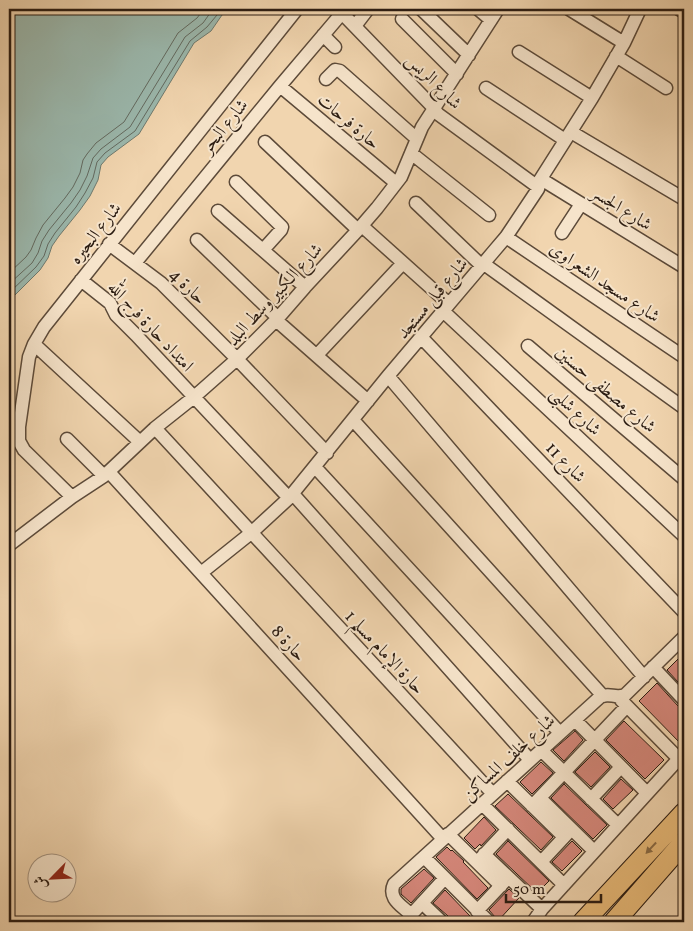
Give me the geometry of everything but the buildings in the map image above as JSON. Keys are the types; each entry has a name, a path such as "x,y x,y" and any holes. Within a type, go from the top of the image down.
{"main road":[{"path":"583,922 684,813"},
{"path":"614,922 684,842"}],"street":[{"name":"شارع البحيره","path":"72,497 24,450 19,441 19,427 29,357 34,344 44,327 109,244 297,9"},
{"path":"355,26 368,9"},
{"path":"421,9 469,55"},
{"path":"478,9 491,20"},
{"name":"شارع الكبير وسط البلد","path":"9,545 72,497 107,474 155,428 237,359 277,319 360,228 401,177 422,127 498,9"},
{"path":"569,9 624,43"},
{"name":"شارع قبلى مستجد","path":"201,572 251,533 291,496 388,376 506,237 592,98 624,43 640,9"},
{"path":"679,9 684,12"},
{"name":"شارع الريس","path":"340,11 438,114 539,183"},
{"name":"شارع البحر","path":"135,263 323,35 340,11"},
{"path":"402,19 457,74"},
{"path":"323,35 335,47"},
{"path":"519,52 592,98"},
{"path":"616,56 666,88"},
{"path":"326,79 334,70 340,71 417,139"},
{"name":"حارة فرحات","path":"280,86 396,184"},
{"path":"486,88 568,136 684,199"},
{"name":"شارع شلبى","path":"265,142 360,228 404,263 446,307 684,536"},
{"path":"411,153 489,215"},
{"path":"236,182 282,227 263,250"},
{"name":"شارع الجسر","path":"539,183 581,204 684,267"},
{"path":"416,203 483,265 684,408"},
{"path":"562,233 581,204"},
{"path":"218,211 305,287"},
{"name":"شارع مسجد الشعراوى","path":"506,237 684,357"},
{"path":"197,240 277,319 368,401"},
{"name":"حارة 4","path":"109,244 161,283 237,359"},
{"path":"317,355 404,263"},
{"name":"امتداد حارة فرج الله","path":"81,280 110,303 116,315 291,496 530,760"},
{"name":"شارع 11","path":"422,337 684,612"},
{"path":"34,344 140,442"},
{"name":"شارع مصطفى حسنين","path":"528,346 684,479"},
{"path":"237,359 326,453"},
{"path":"388,376 644,677"},
{"path":"353,420 603,696 611,695 623,702 682,756 564,885 533,922"},
{"name":"حارة الإمام مسلم 1","path":"155,428 493,794"},
{"name":"حارة 8","path":"67,439 107,474 201,572 446,837 480,858 505,882 542,910"},
{"path":"315,468 560,733"},
{"path":"536,802 595,740 623,702 625,695 684,637"},
{"path":"653,667 684,699"},
{"name":"شارع خلف المساكن","path":"411,919 395,900 391,892 394,884 603,696"},
{"path":"575,720 647,793"},
{"path":"541,750 618,825"},
{"path":"591,799 621,767"},
{"path":"507,781 536,802 568,833 594,852"},
{"path":"482,804 564,885"},
{"path":"480,858 508,829"},
{"path":"541,862 568,833"},
{"path":"424,857 488,922"},
{"path":"411,919 444,878"},
{"path":"477,911 505,882"},
{"path":"422,903 442,922"}],"water":[{"path":"9,9 230,9 222,15 211,31 194,43 139,134 108,157 101,165 98,180 90,196 52,246 48,258 40,270 9,301"}]}
